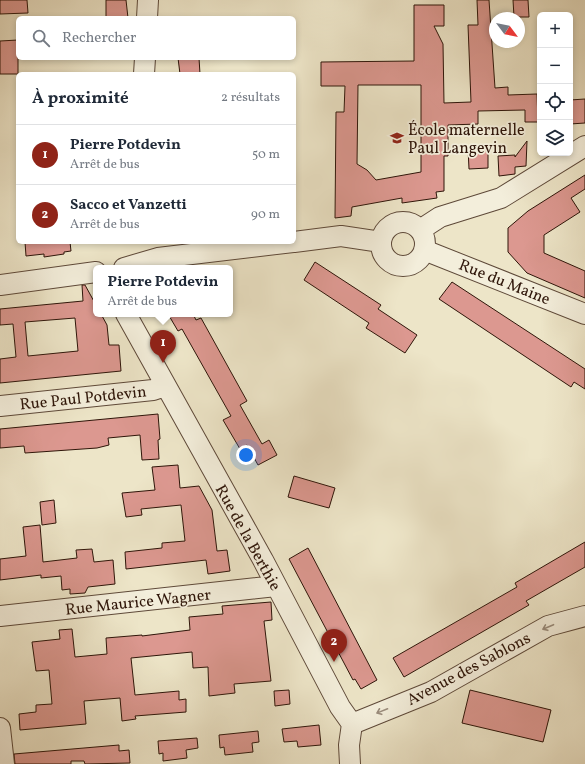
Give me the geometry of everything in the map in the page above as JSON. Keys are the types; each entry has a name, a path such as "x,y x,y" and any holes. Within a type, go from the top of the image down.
{"street":[{"path":"147,16 148,0"},
{"path":"144,72 145,60"},
{"path":"420,230 440,218 502,198 585,146"},
{"path":"408,222 420,230 425,243 424,250 421,256 410,265 395,265 384,256 381,242 382,235 393,224 408,222"},
{"path":"296,242 341,236 381,242"},
{"path":"130,265 157,250 259,244"},
{"name":"Rue du Maine","path":"424,250 585,314"},
{"path":"0,285 93,272"},
{"name":"Rue de la Berthie","path":"128,317 276,586 340,707 352,724"},
{"name":"Rue Paul Potdevin","path":"0,406 153,390 165,386"},
{"name":"Rue Maurice Wagner","path":"0,616 276,586"},
{"name":"Avenue des Sablons","path":"352,724 431,692 548,626 585,616"},
{"path":"350,764 352,724"},
{"path":"0,728 4,764"}],"building":[{"path":"0,0 27,0 28,13 0,14"},
{"path":"106,0 126,0 128,16 106,16"},
{"path":"477,0 489,0 489,48 492,48 495,88 508,87 508,95 537,94 537,122 525,122 525,110 478,111 478,124 448,125 448,156 444,156 444,191 436,192 437,198 402,203 402,198 352,207 351,216 335,218 336,112 344,112 345,86 321,86 321,62 414,61 414,5 444,5 444,26 434,26 443,44 444,103 471,102 468,25 478,25","holes":["358,85 421,85 421,172 376,180 367,170 357,164"]},
{"path":"513,0 528,0 529,17 525,17 525,12 514,12"},
{"path":"16,40 16,60 18,60 18,72 16,72 16,74 0,74 0,41"},
{"path":"178,60 199,60 200,72 180,72"},
{"path":"585,99 585,123 573,124 573,100"},
{"path":"527,141 526,166 515,167 515,174 499,176 498,156 515,155 515,157"},
{"path":"468,148 488,148 488,168 469,169"},
{"path":"585,175 585,189 571,198 580,212 544,235 544,253 585,271 585,298 527,273 508,252 508,228 528,211"},
{"path":"25,244 70,244 71,251 64,252 64,254 44,257 44,254 26,256"},
{"path":"315,262 381,305 378,309 417,335 405,353 366,328 369,323 304,280"},
{"path":"452,282 585,369 585,389 574,382 571,387 439,299"},
{"path":"82,285 85,285 93,300 93,317 103,317 107,325 109,345 119,345 121,371 0,383 0,359 16,357 13,324 0,325 0,309 83,301","holes":["75,318 78,351 28,356 25,322"]},
{"path":"170,317 194,317 196,320 201,318 247,401 240,405 262,444 269,440 277,455 258,465 247,445 240,449 223,420 231,416 182,329 178,331"},
{"path":"158,414 160,439 158,440 159,459 142,460 140,435 108,438 109,445 97,448 25,453 24,446 0,448 0,429"},
{"path":"178,465 180,488 199,486 212,510 217,551 227,550 230,571 208,574 206,560 126,569 125,552 162,548 162,543 185,541 181,505 141,509 142,515 126,517 122,493 155,490 152,467"},
{"path":"294,476 335,488 329,508 288,497"},
{"path":"54,500 56,523 42,525 40,502"},
{"path":"40,525 43,562 77,558 76,550 92,549 94,562 113,560 115,584 88,587 85,593 70,594 70,589 62,590 61,576 41,578 41,575 0,580 0,559 26,556 23,527"},
{"path":"585,542 585,567 526,601 529,605 404,677 393,658 517,587 515,583"},
{"path":"308,548 377,680 361,689 355,679 353,680 289,559"},
{"path":"271,602 272,620 264,621 271,681 234,684 235,693 209,696 208,667 193,668 192,652 131,658 135,695 179,691 179,700 186,699 186,712 135,716 136,719 122,721 120,698 84,701 86,724 20,730 19,714 36,712 36,705 52,704 49,670 36,671 32,642 60,639 59,630 72,629 75,657 107,654 106,638 142,636 190,630 189,617 223,614 222,606"},
{"path":"289,690 290,704 275,706 274,691"},
{"path":"470,690 551,710 543,742 462,723"},
{"path":"319,725 321,745 298,747 297,741 284,742 282,729"},
{"path":"258,731 259,742 252,743 253,752 225,755 224,747 220,748 219,735"},
{"path":"197,738 198,748 186,750 187,758 163,761 163,753 159,754 158,741"},
{"path":"119,745 119,751 129,750 130,763 85,764 84,761 71,761 71,764 15,764 14,754"}],"place":[{"name":"École maternelle Paul Langevin","path":"397,138"},
{"name":"Pierre Potdevin","path":"163,363"},
{"name":"Sacco et Vanzetti","path":"334,662"}]}
